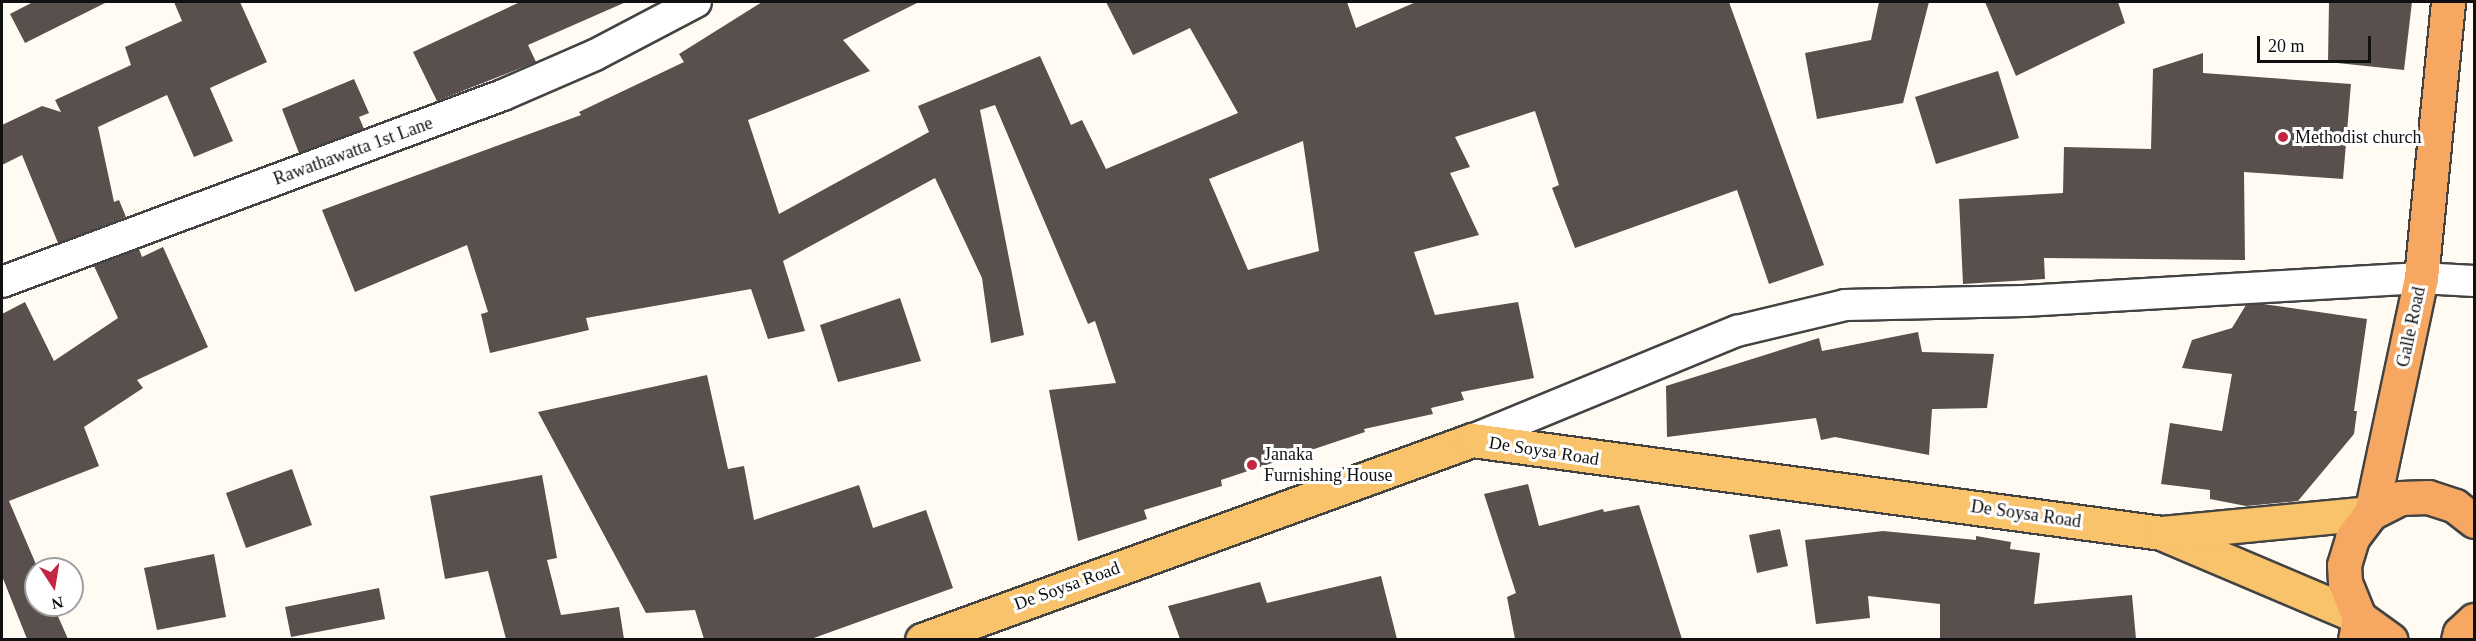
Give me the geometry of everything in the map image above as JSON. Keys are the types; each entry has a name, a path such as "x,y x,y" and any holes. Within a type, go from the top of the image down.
{"highway":[{"name":"Galle Road","path":"2357,628 2345,583 2344,565 2352,538 2371,513 2421,278 2448,2"},
{"path":"2371,513 2400,498 2428,497 2455,506 2475,521"},
{"name":"De Soysa Road","path":"2357,628 2391,639"}],"main road":[{"name":"De Soysa Road","path":"922,639 1472,440 2162,533 2371,513"},
{"name":"De Soysa Road","path":"2162,533 2357,628"}],"street":[{"name":"Rawathawatta 1st Lane","path":"2,282 503,95 595,55 696,2"},
{"path":"1472,440 1737,332 1845,305 2024,301 2421,278 2475,280"}],"building":[{"path":"33,2 107,2 25,43 10,14"},
{"path":"174,2 240,2 267,62 210,88 233,141 194,157 167,95 98,127 114,202 119,200 126,217 58,243 22,155 2,165 2,125 42,106 61,112 55,100 131,65 125,47 182,21"},
{"path":"520,2 626,2 528,45 536,62 437,101 413,52"},
{"path":"762,2 919,2 843,40 870,71 748,120 779,214 929,132 918,106 1040,56 1071,125 1082,120 1106,169 1238,113 1190,28 1133,55 1106,2 1347,2 1356,28 1416,2 1729,2 1824,265 1769,284 1737,190 1575,248 1552,188 1559,185 1535,111 1455,137 1470,167 1450,173 1479,235 1414,252 1435,315 1518,302 1534,378 1461,392 1464,400 1431,408 1433,414 1364,429 1365,432 1221,480 1222,486 1144,510 1147,519 1078,541 1049,390 1116,383 1095,321 1088,324 995,105 980,110 1024,335 991,343 982,278 935,178 783,261 805,331 768,339 751,289 586,318 589,330 490,353 481,314 488,312 467,245 355,292 322,210 581,115 579,112 684,62 679,54","holes":["1303,141 1319,251 1248,270 1209,179"]},
{"path":"1879,2 1929,2 1903,103 1817,119 1805,53 1871,40"},
{"path":"1985,2 2118,2 2125,23 2016,76"},
{"path":"2329,2 2412,2 2404,70 2328,62"},
{"path":"2203,53 2203,73 2351,84 2343,179 2244,172 2245,260 2044,258 2045,279 1963,284 1959,199 2063,193 2064,147 2151,149 2153,69"},
{"path":"1998,71 2019,138 1936,164 1915,97"},
{"path":"354,79 369,113 359,117 364,129 299,153 282,109"},
{"path":"163,247 208,347 137,380 143,388 84,427 99,466 9,501 33,557 24,557 24,617 58,617 68,639 27,639 2,576 2,314 25,302 54,361 118,318 94,266 139,249 142,257"},
{"path":"900,298 921,361 838,382 820,325"},
{"path":"2263,304 2367,319 2354,411 2357,411 2354,434 2298,501 2246,506 2210,499 2210,490 2161,484 2170,423 2222,431 2232,374 2182,368 2192,340 2232,328 2246,305"},
{"path":"1918,332 1922,352 1994,354 1987,408 1932,409 1929,455 1835,437 1821,440 1816,418 1667,437 1666,386 1819,338 1822,351"},
{"path":"707,375 728,469 744,466 754,520 859,485 873,528 926,510 953,588 811,639 704,639 695,610 646,613 538,412"},
{"path":"292,469 312,525 246,548 226,493"},
{"path":"542,475 557,558 547,560 561,615 619,607 624,639 506,639 488,571 445,579 430,496"},
{"path":"1528,484 1539,526 1603,509 1604,512 1639,505 1682,639 1515,639 1507,597 1516,593 1484,494"},
{"path":"1780,529 1788,566 1757,573 1749,535"},
{"path":"1883,531 1976,540 1976,536 2011,542 2010,549 2040,553 2034,604 2132,595 2136,639 1940,639 1940,604 1868,596 1870,618 1816,624 1805,540"},
{"path":"214,554 226,617 157,630 144,568"},
{"path":"1381,576 1397,639 1180,639 1168,606 1260,582 1267,603"},
{"path":"379,588 385,619 291,637 285,607"}],"place":[{"name":"Methodist church","path":"2283,137"},
{"name":"Janaka Furnishing House","path":"1252,465"}]}
